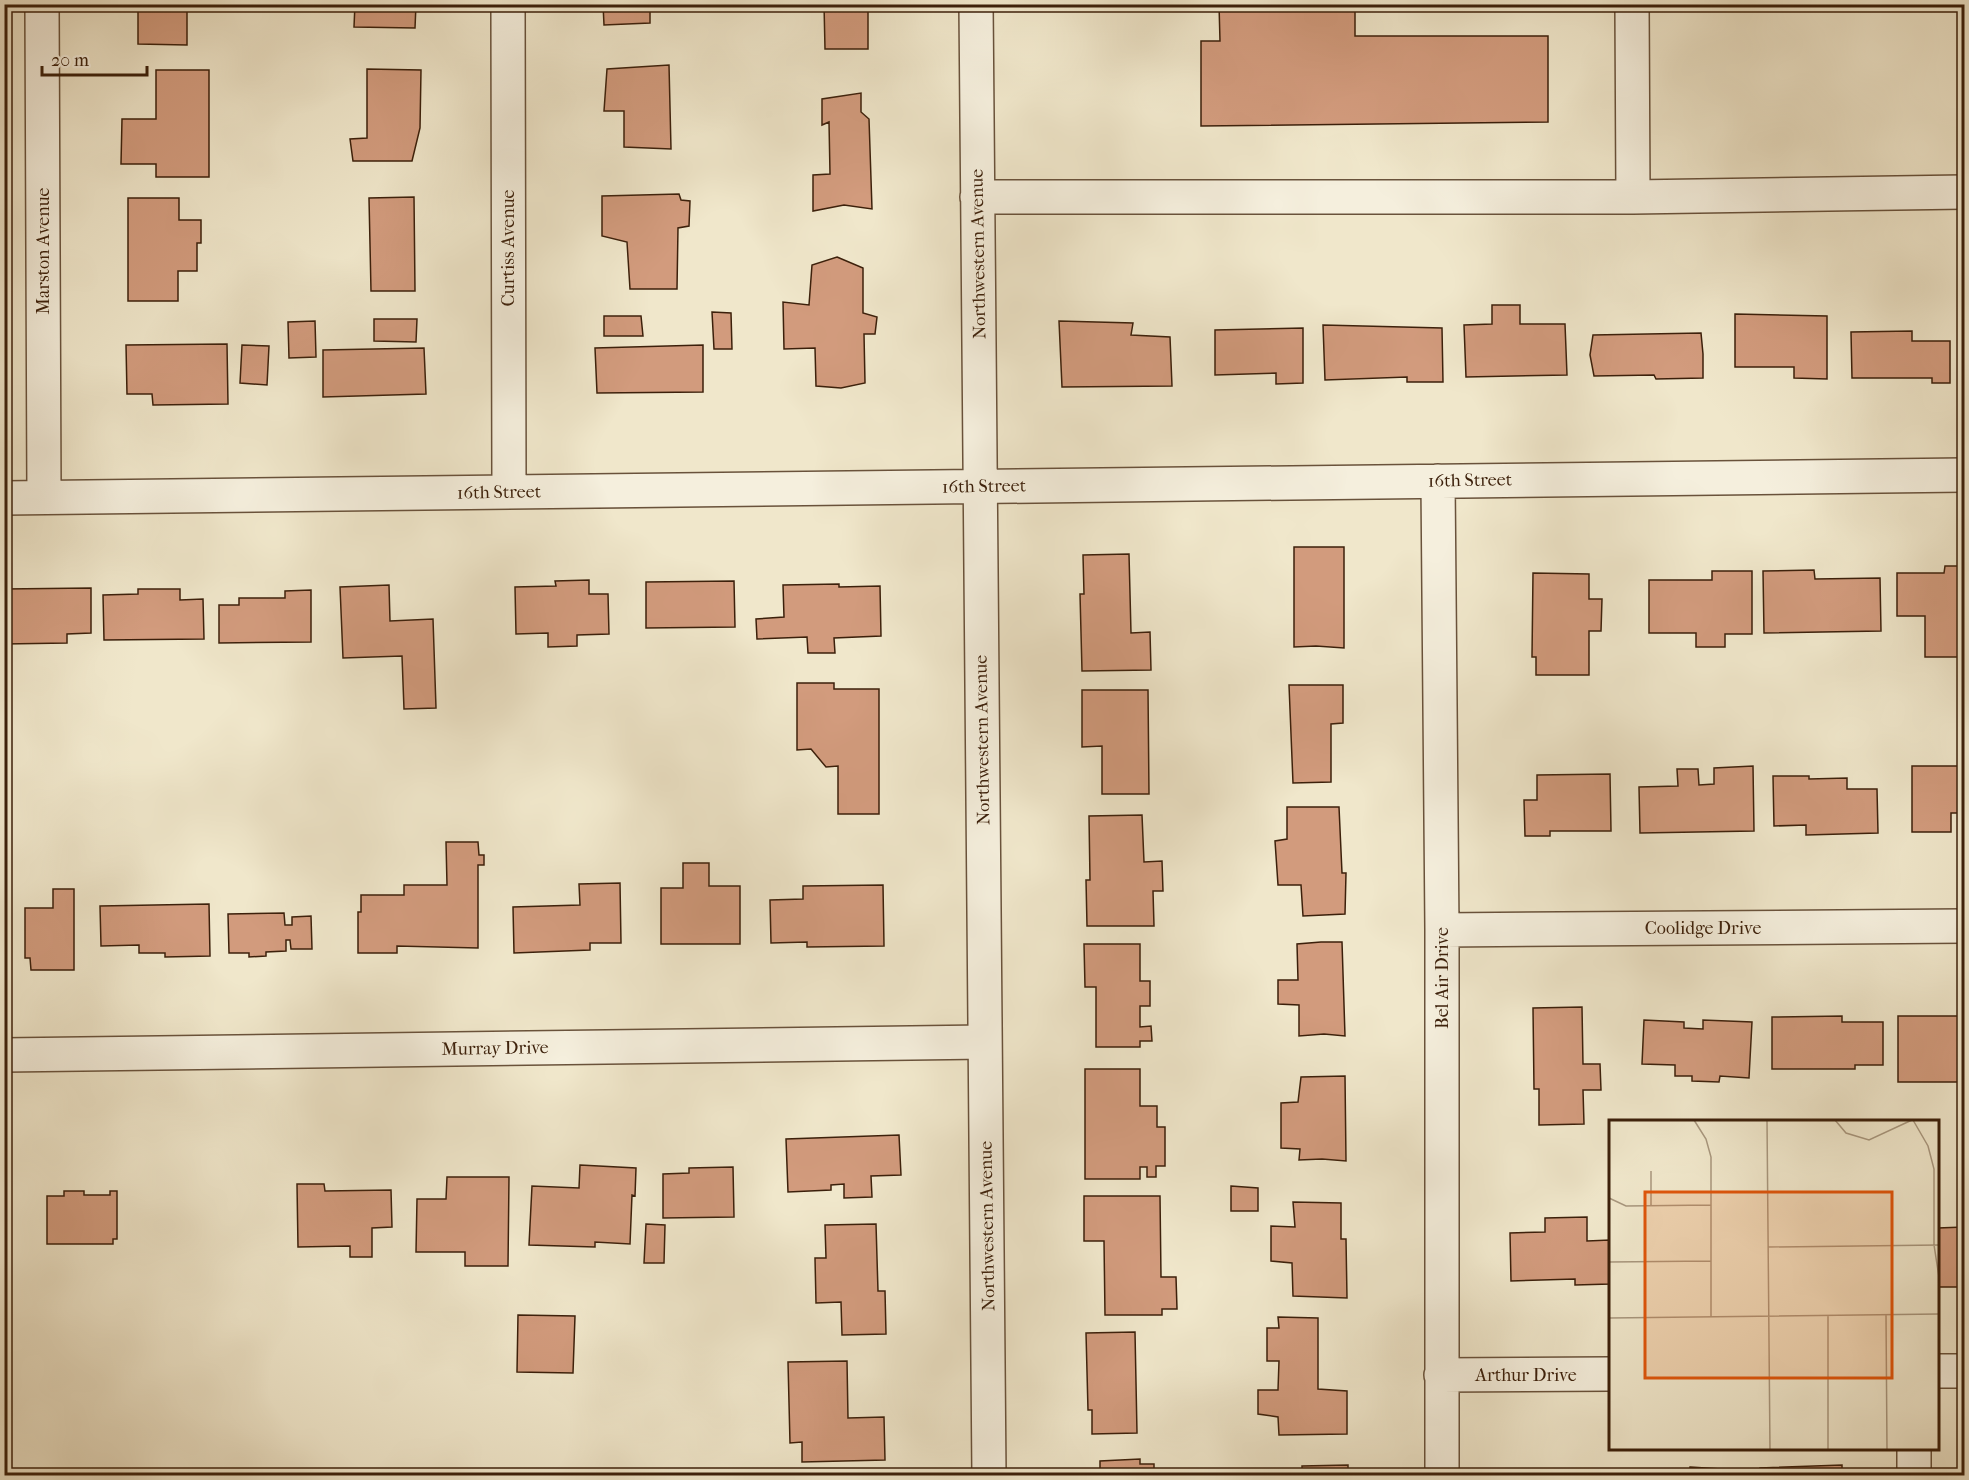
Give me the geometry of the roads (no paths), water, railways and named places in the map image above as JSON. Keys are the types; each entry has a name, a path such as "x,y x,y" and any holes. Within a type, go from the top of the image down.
{"street":[{"name":"Marston Avenue","path":"42,4 44,497"},
{"name":"Curtiss Avenue","path":"508,4 509,492"},
{"name":"Northwestern Avenue","path":"976,4 989,1476"},
{"path":"1632,4 1633,197"},
{"path":"977,197 1633,197 1965,192"},
{"name":"16th Street","path":"4,498 1965,475"},
{"name":"Bel Air Drive","path":"1438,481 1442,930 1442,1476"},
{"name":"Coolidge Drive","path":"1442,930 1965,926"},
{"name":"Murray Drive","path":"4,1055 985,1042"},
{"path":"1939,1371 1965,1371"},
{"name":"Arthur Drive","path":"1441,1375 1609,1374"},
{"path":"1914,1450 1914,1476"}]}
